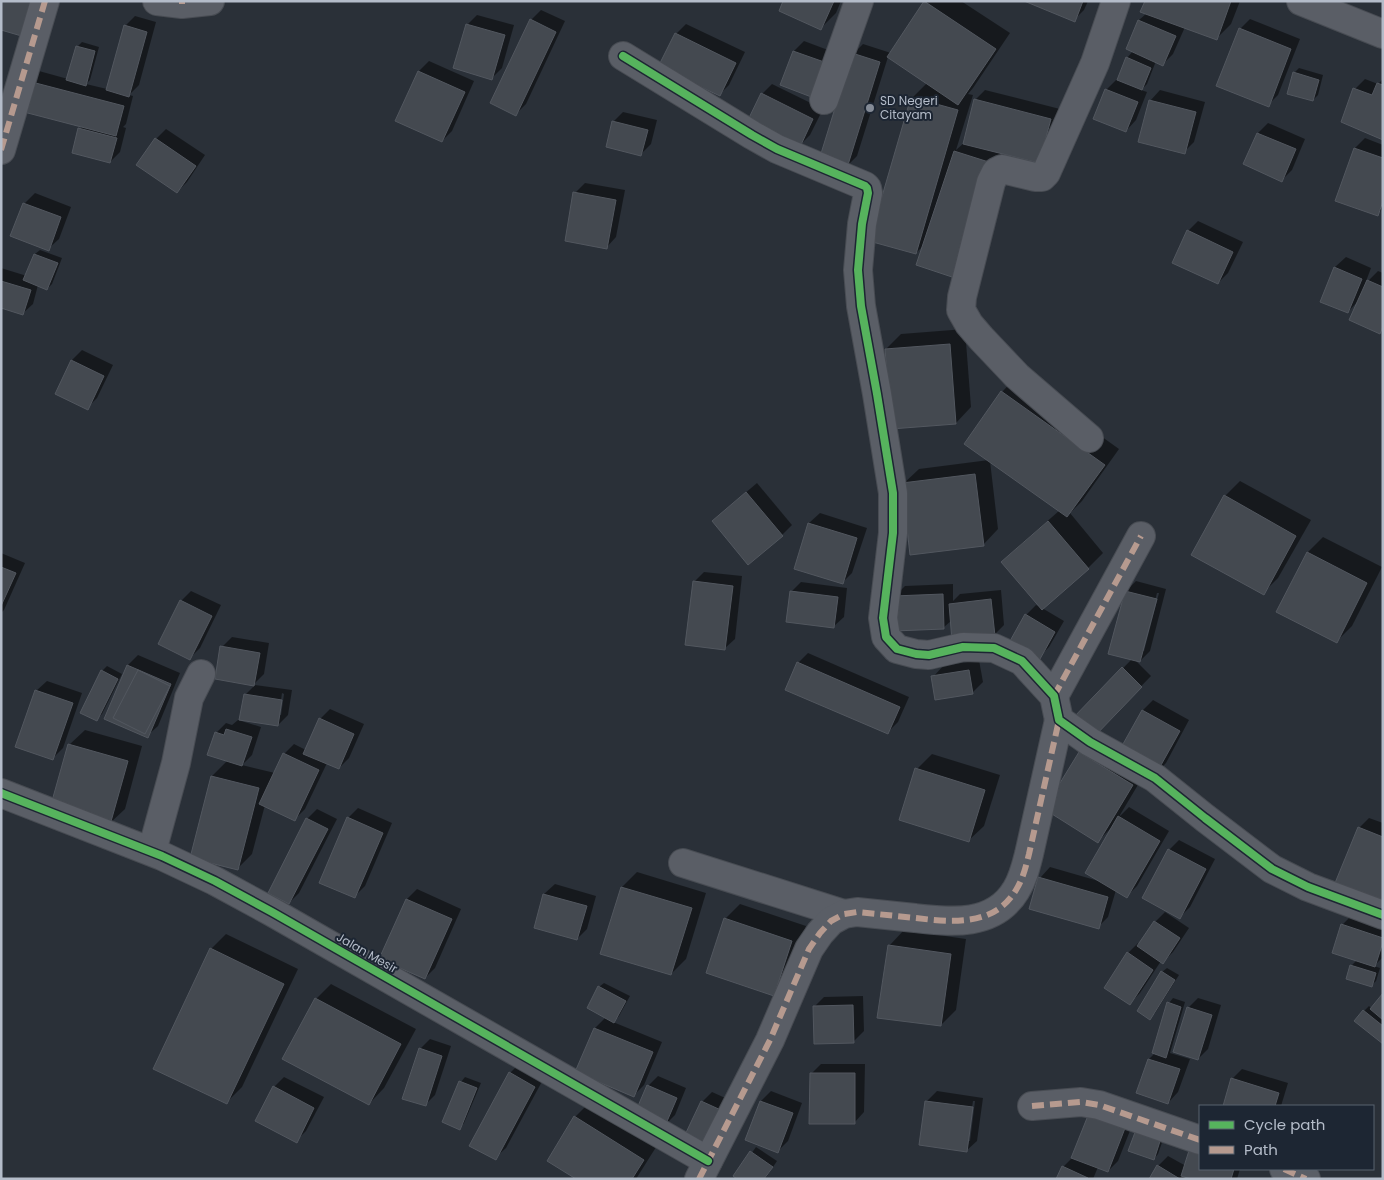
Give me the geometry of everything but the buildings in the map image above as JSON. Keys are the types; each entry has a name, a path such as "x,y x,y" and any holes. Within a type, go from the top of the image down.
{"street":[{"path":"1,150 45,1"},
{"path":"173,2 210,1"},
{"path":"824,100 859,1"},
{"path":"1089,438 1018,376 975,331 961,310 962,297 991,182 996,172 1002,169 1035,177 1042,177 1046,173 1095,63 1116,1"},
{"path":"1301,1 1383,34"},
{"path":"624,56 752,135 867,188 868,193 862,224 858,270 860,306 893,492 893,533 883,618 886,637 897,649 916,654 929,655 963,647 994,648 1022,661 1056,708 1090,742 1155,778 1272,869 1308,888 1383,915"},
{"path":"703,1170 770,1040 809,949 831,921 844,914 857,912 946,921 968,921 985,916 1006,903 1016,890 1027,861 1056,708 1141,536"},
{"path":"152,852 176,763 189,698 202,674"},
{"name":"Jalan Mesir","path":"1,793 152,852 215,881 272,912 703,1170"},
{"path":"683,864 844,914"},
{"path":"1032,1106 1081,1102 1099,1105 1199,1140"},
{"path":"1286,1170 1306,1179"}],"marked path":[{"path":"1,150 45,1"},
{"path":"1054,696 1141,536"},
{"path":"699,1179 770,1040 809,949 831,921 844,914 857,912 957,921 984,916 996,911 1007,902 1016,890 1025,868 1059,720"},
{"path":"1032,1106 1081,1102 1099,1105 1199,1140"},
{"path":"1286,1170 1306,1179"}],"cycle path":[{"path":"623,56 777,149 867,188 868,193 862,224 858,270 861,306 893,493 893,533 883,618 886,637 897,649 916,654 929,655 963,647 994,648 1022,661 1054,696 1059,720 1090,742 1155,778 1272,869 1308,887 1383,915"},
{"path":"1,793 162,856 215,881 708,1161"}],"place":[{"name":"SD Negeri Citayam","path":"870,108"}]}
